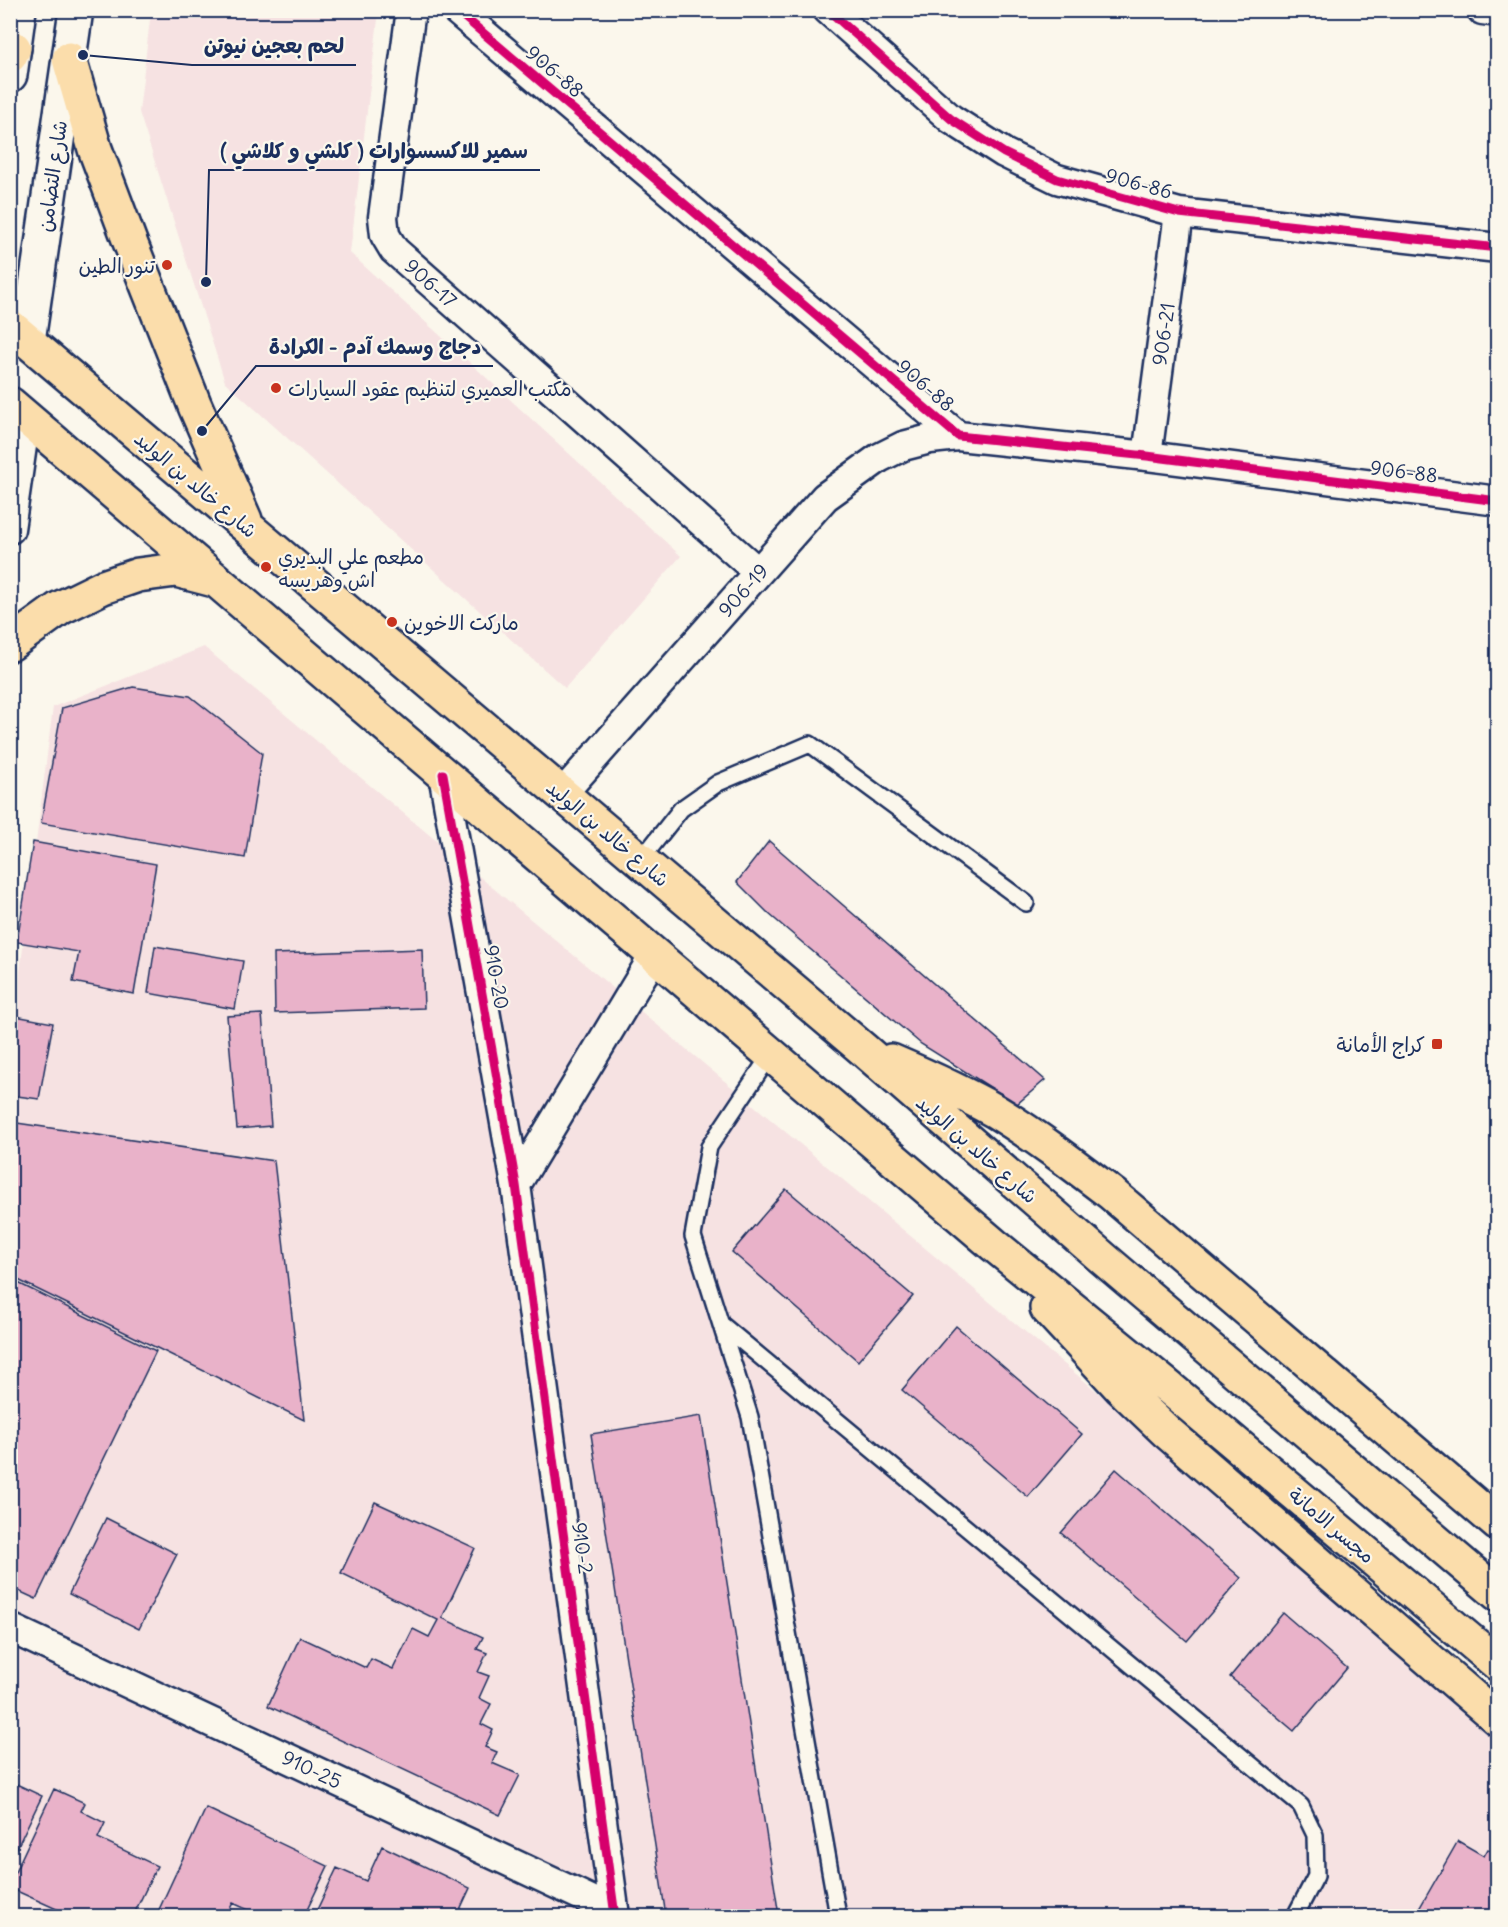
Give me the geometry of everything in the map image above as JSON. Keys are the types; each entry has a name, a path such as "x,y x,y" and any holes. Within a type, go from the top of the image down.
{"main road":[{"path":"69,59 95,149 130,242 195,406 248,527"},
{"name":"شارع خالد بن الوليد","path":"19,334 864,1050 1105,1260 1497,1594"},
{"path":"18,411 994,1245 1077,1342 1167,1432 1497,1719"},
{"path":"10,644 60,608 103,587 138,575 176,570 218,581"},
{"path":"864,1050 930,1078 995,1111 1055,1150 1112,1194 1497,1524"},
{"name":"مجسر الامانة","path":"994,1245 1167,1386 1497,1664"}],"street":[{"path":"12,60 19,10"},
{"name":"شارع التضامن","path":"19,334 76,10"},
{"name":"906-17","path":"411,10 383,217 385,235 394,250 758,572"},
{"name":"906-88","path":"456,10 958,436 1146,456 1497,501"},
{"name":"906-86","path":"828,10 951,119 1004,153 1057,179 1179,213 1497,248"},
{"path":"1482,10 1497,12"},
{"name":"906-21","path":"1146,456 1179,213"},
{"path":"10,529 18,411"},
{"name":"906-19","path":"562,794 825,497 879,458 903,446 930,439 958,436"},
{"name":"910-20","path":"443,774 516,1185"},
{"path":"516,1185 655,954"},
{"name":"910-2","path":"516,1185 615,1914"},
{"name":"910-25","path":"10,1628 615,1914"}],"lane":[{"path":"640,861 681,809 718,783 810,744 1026,903"},
{"path":"771,1054 709,1147 693,1236 750,1417 838,1917"},
{"path":"721,1324 1301,1806 1315,1835 1316,1876 1295,1917"}],"shaded area":[{"path":"151,11 379,11 350,253 681,556 565,688 225,382 139,112"},
{"path":"204,647 1497,1725 1497,1916 11,1916 10,1052 53,707"}],"building":[{"path":"133,687 190,696 262,753 245,858 41,823 62,708"},
{"path":"769,841 1045,1080 1017,1104 921,1044 769,914 737,882"},
{"path":"33,842 156,864 134,994 73,982 79,952 17,942"},
{"path":"155,946 243,961 235,1009 148,993"},
{"path":"422,949 424,1008 275,1013 274,954"},
{"path":"262,1014 271,1126 237,1129 227,1016"},
{"path":"10,1015 53,1023 39,1099 10,1095"},
{"path":"10,1122 274,1161 304,1420 10,1276"},
{"path":"786,1189 913,1296 858,1361 732,1252"},
{"path":"10,1279 156,1351 36,1599 10,1587"},
{"path":"956,1326 1082,1434 1028,1497 902,1390"},
{"path":"701,1416 779,1916 666,1916 591,1434"},
{"path":"1116,1469 1241,1578 1187,1641 1061,1533"},
{"path":"375,1502 475,1548 442,1618 483,1637 477,1649 487,1653 478,1672 489,1676 479,1698 491,1704 481,1724 493,1730 485,1747 497,1752 492,1763 520,1775 500,1815 268,1706 300,1637 366,1668 371,1659 393,1669 413,1629 429,1637 438,1620 341,1573"},
{"path":"106,1518 177,1554 139,1629 69,1594"},
{"path":"1283,1613 1347,1668 1294,1731 1230,1677"},
{"path":"10,1781 42,1796 10,1862"},
{"path":"54,1789 85,1803 81,1811 105,1823 98,1838 157,1866 133,1916 72,1916 10,1888 10,1883"},
{"path":"206,1808 328,1866 304,1916 262,1916 233,1903 226,1916 156,1916"},
{"path":"1458,1841 1484,1856 1488,1849 1498,1855 1498,1916 1415,1916"},
{"path":"382,1846 470,1888 457,1916 314,1916 337,1868 366,1881"}],"cycle path":[{"path":"456,10 958,436 1147,456 1498,501"},
{"path":"828,10 951,119 1004,153 1057,179 1179,213 1498,248"},
{"path":"443,774 516,1185 615,1916"}],"place":[{"name":"لحم بعجين نيوتن","path":"83,55"},
{"name":"تنور الطين","path":"167,265"},
{"name":"سمير للاكسسوارات ( كلشي و كلاشي )","path":"206,282"},
{"name":"مكتب العميري لتنظيم عقود السيارات","path":"276,388"},
{"name":"دجاج وسمك آدم - الكرادة","path":"202,431"},
{"name":"مطعم علي البديري اش وهريسه","path":"266,567"},
{"name":"ماركت الاخوين","path":"392,622"},
{"name":"كراج الأمانة","path":"1437,1044"}]}
